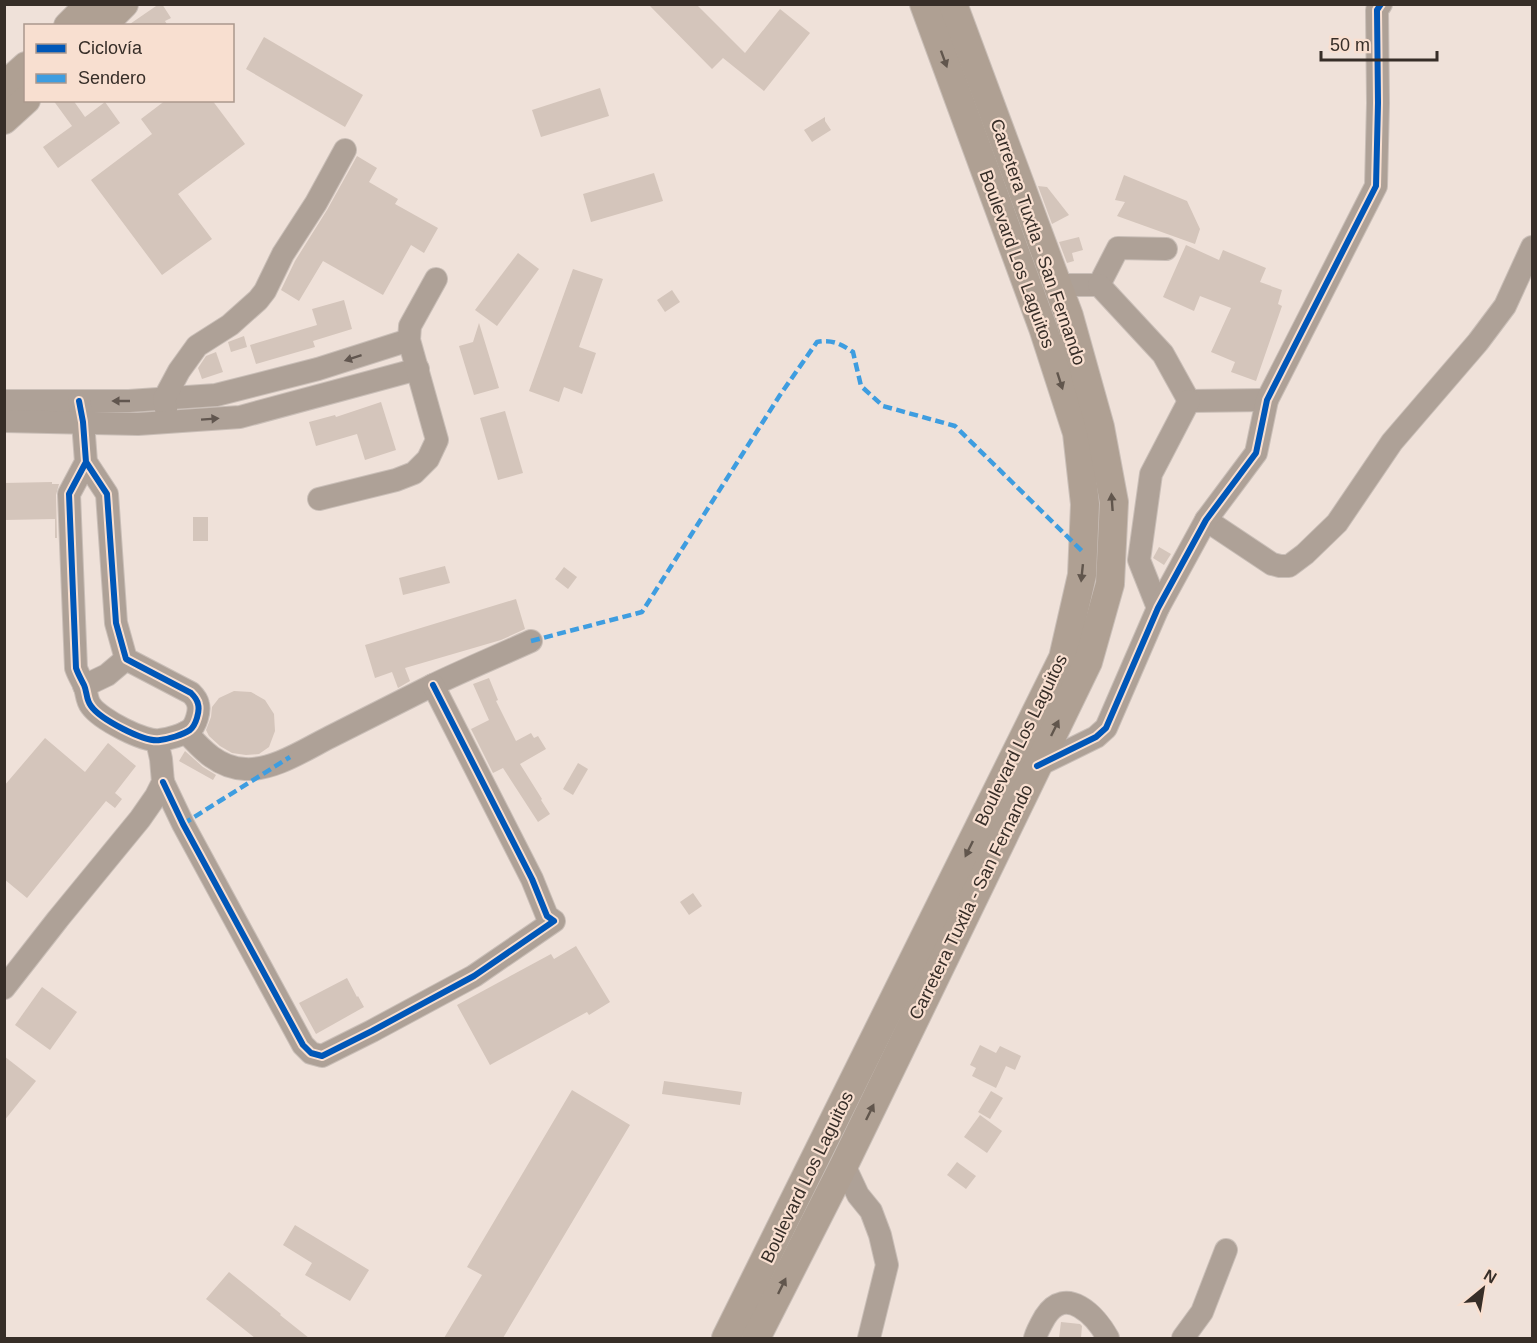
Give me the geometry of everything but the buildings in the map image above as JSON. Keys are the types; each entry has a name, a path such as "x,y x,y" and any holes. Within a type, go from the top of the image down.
{"main road":[{"path":"70,24 90,4"},
{"path":"104,24 124,4"},
{"name":"Boulevard Los Laguitos","path":"726,1338 785,1251 1063,658 1082,575 1085,504 1077,433 1043,328 924,4"},
{"name":"Carretera Tuxtla - San Fernando","path":"759,1336 785,1251 844,1165 1088,662 1110,584 1113,502 1100,427 1069,316 953,4"},
{"path":"4,86 24,68"},
{"path":"4,120 24,102"}],"street":[{"path":"1037,766 1096,737 1106,728 1158,608 1206,520 1256,453 1267,400 1376,186 1377,10 1381,4"},
{"path":"168,422 164,399 179,371 197,346 230,325 265,291 283,254 316,203 345,150"},
{"path":"1206,520 1272,564 1289,566 1305,554 1337,522 1392,442 1478,342 1505,306 1533,247"},
{"path":"1099,285 1118,248 1166,249"},
{"path":"319,499 396,480 414,472 428,459 437,440 409,340 411,326 436,279"},
{"path":"1056,285 1099,285 1162,354 1189,401"},
{"path":"4,421 81,411 129,401 216,395 318,369 409,340"},
{"path":"4,401 81,411 138,424 240,417 418,369"},
{"path":"1189,401 1267,400"},
{"path":"1158,608 1139,560 1151,474 1189,401"},
{"path":"81,411 86,462 107,494 116,623 126,659 191,693 198,702 199,710 193,727 186,732 158,741 138,736 105,718 91,707 76,668 69,494 86,462"},
{"path":"186,732 203,751 215,760 229,767 243,770 258,769 290,758 433,685 531,641"},
{"path":"84,686 107,675 126,659"},
{"path":"158,741 162,782 183,824 303,1046 311,1053 322,1056 474,976 554,921 547,916 532,879 433,685"},
{"path":"4,988 140,819 156,796 162,782"},
{"path":"844,1165 858,1194 871,1211 880,1235 887,1265 868,1338"},
{"path":"1183,1338 1202,1311 1226,1250"},
{"path":"1035,1338 1050,1310 1058,1304 1069,1303 1084,1308 1102,1326 1108,1338"}],"marked path":[{"path":"531,641 642,612 780,395 817,342 836,343 853,352 861,386 883,406 955,426 1083,552"},
{"path":"183,824 290,757"}],"cycle path":[{"path":"1037,766 1096,737 1106,728 1158,608 1206,520 1256,453 1267,400 1376,186 1377,10 1381,4"},
{"path":"79,401 86,462 107,494 116,623 126,659 191,693 198,702 198,714 194,725 190,730 175,737 160,740 144,738 103,717 89,704 85,687 76,668 69,494 86,462"},
{"path":"163,782 183,824 303,1045 311,1053 322,1056 474,976 554,921 547,916 532,879 433,685"}]}
